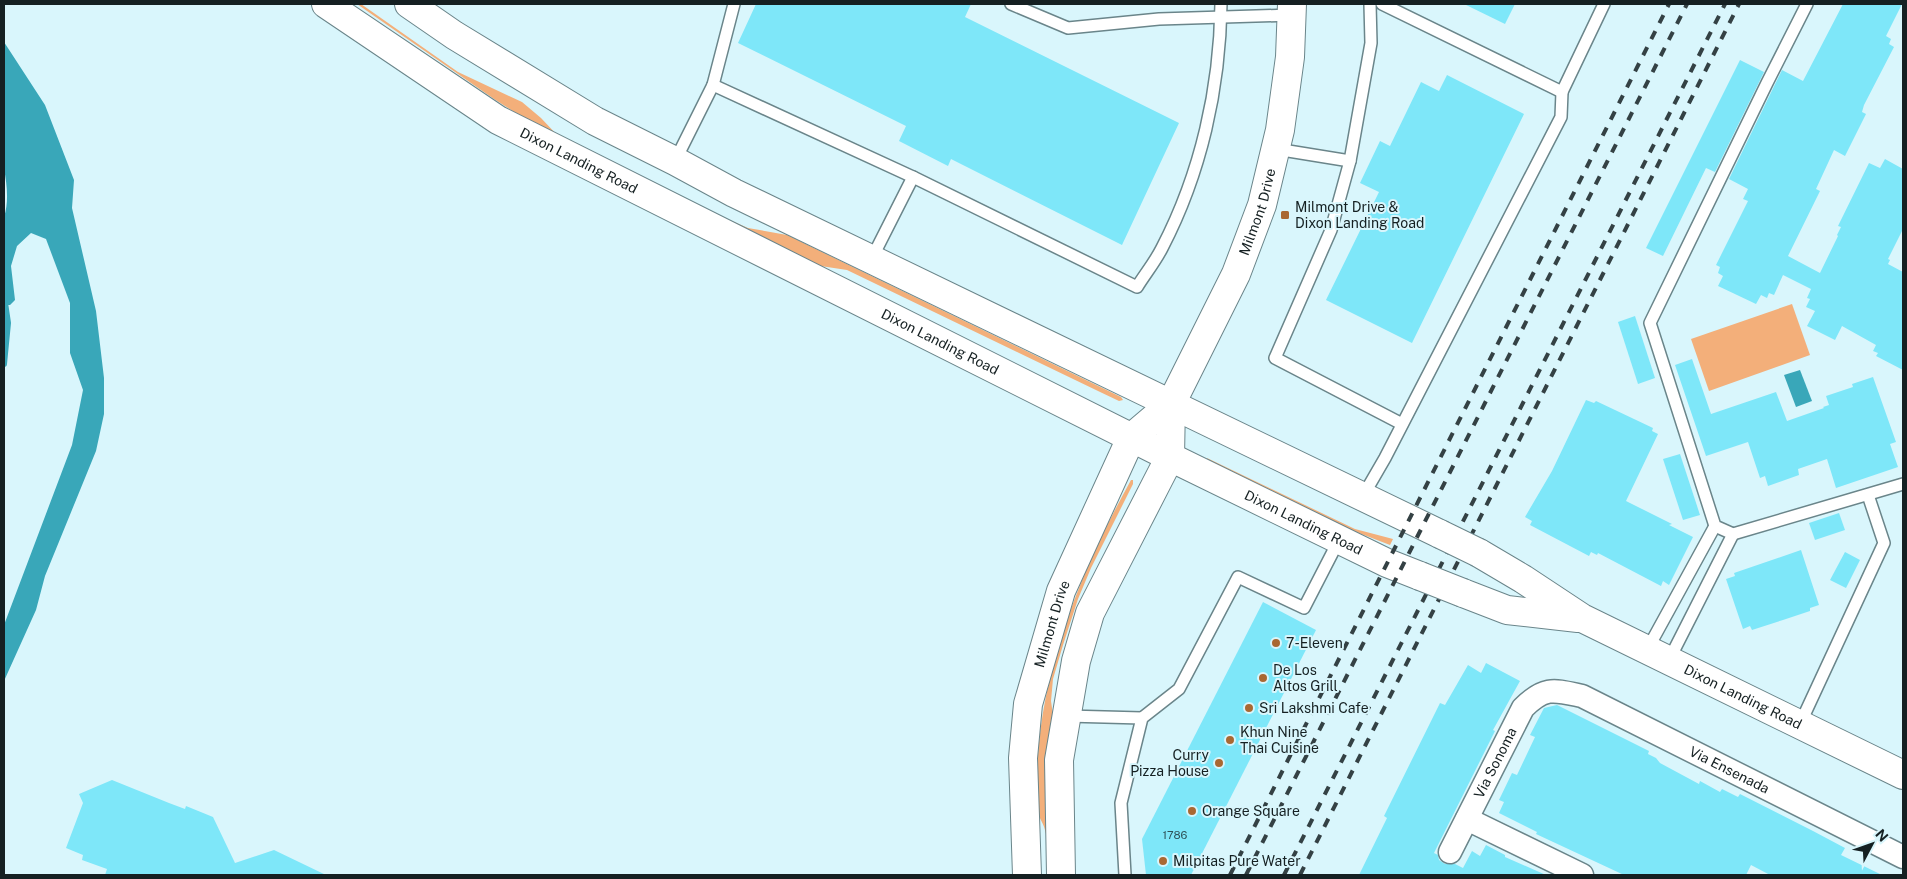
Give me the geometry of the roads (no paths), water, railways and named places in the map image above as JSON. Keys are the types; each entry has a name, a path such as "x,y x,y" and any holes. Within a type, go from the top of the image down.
{"main road":[{"name":"Dixon Landing Road","path":"326,4 498,120 1339,540 1387,563 1507,610 1582,618"},
{"name":"Dixon Landing Road","path":"409,4 595,121 676,161 734,193 1479,553 1582,618 1903,775"},
{"name":"Milmont Drive","path":"1027,875 1023,758 1028,704 1061,591 1132,438 1171,404 1236,274 1262,205 1280,130 1290,58 1292,9"},
{"name":"Milmont Drive","path":"1061,875 1059,760 1076,661 1090,613 1170,457 1171,404"}],"street":[{"name":"Via Sonoma","path":"1450,852 1523,708 1535,696 1554,690"},
{"name":"Via Ensenada","path":"1554,690 1582,696 1903,858"},
{"path":"1467,819 1582,875"}],"lane":[{"path":"676,161 713,85 734,4"},
{"path":"1010,4 1068,28 1159,19 1221,17 1292,9"},
{"path":"713,85 913,177 1137,287 1162,248 1192,176 1206,135 1216,78 1221,4"},
{"path":"1370,4 1371,43 1350,162 1331,230 1275,358 1402,424"},
{"path":"1382,4 1562,92"},
{"path":"1363,496 1561,117 1562,92 1604,4"},
{"path":"1658,655 1715,526 1650,323 1762,92 1807,4"},
{"path":"1276,148 1350,162"},
{"path":"871,260 913,177"},
{"path":"1715,526 1733,534 1903,484"},
{"path":"1800,724 1884,543 1868,495"},
{"path":"1658,655 1733,534"},
{"path":"1125,875 1121,803 1142,718 1179,689 1238,577 1304,608 1339,540"},
{"path":"1066,716 1142,718"}],"water":[{"path":"4,42 45,105 74,180 72,208 96,311 104,378 104,414 96,451 45,576 36,610 4,681 4,625 72,445 83,390 70,353 70,303 46,239 31,233 17,246 11,266 15,300 10,305 4,305 4,217 7,193 4,169"},
{"path":"1800,370 1812,401 1796,407 1784,375"}],"waterway":[{"path":"4,296 8,323 4,364"}],"railway":[{"path":"1230,875 1669,4"},
{"path":"1246,875 1687,4"},
{"path":"1284,875 1725,4"},
{"path":"1300,875 1739,4"}],"place":[{"name":"Milmont Drive & Dixon Landing Road","path":"1285,215"},
{"name":"7-Eleven","path":"1276,643"},
{"name":"De Los Altos Grill","path":"1263,678"},
{"name":"Sri Lakshmi Cafe","path":"1249,708"},
{"name":"Khun Nine Thai Cuisine","path":"1230,740"},
{"name":"Curry Pizza House","path":"1219,763"},
{"name":"Orange Square","path":"1192,811"},
{"name":"Milpitas Pure Water","path":"1163,861"}]}
